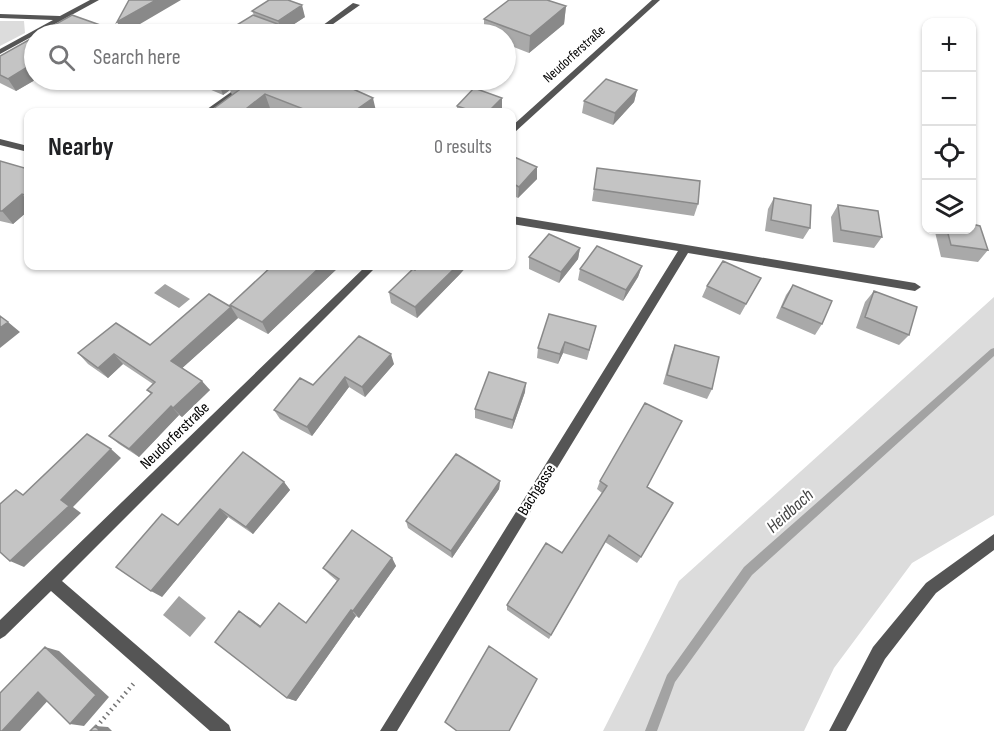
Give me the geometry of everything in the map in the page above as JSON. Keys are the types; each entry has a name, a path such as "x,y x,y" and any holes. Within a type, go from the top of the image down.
{"street":[{"path":"50,24 95,0"},
{"name":"Neudorferstraße","path":"516,126 656,0"},
{"path":"329,24 356,5"},
{"path":"0,16 61,18"},
{"path":"0,52 24,39"},
{"path":"213,108 239,90"},
{"path":"0,142 24,148"},
{"path":"516,221 915,287"},
{"name":"Bachgasse","path":"388,731 685,249"},
{"name":"Neudorferstraße","path":"0,631 368,270"},
{"path":"837,731 879,653 931,588 994,541"},
{"path":"51,581 223,731"}],"path":[{"path":"93,731 149,666"}],"shaded area":[{"path":"0,21 24,21 24,34 0,46"},
{"path":"165,284 190,299 179,308 154,293"},
{"path":"994,297 994,515 912,563 834,668 804,731 603,731 679,581"},
{"path":"179,596 206,618 190,637 163,615"}],"building":[{"path":"129,0 156,0 117,22"},
{"path":"269,0 288,0 302,5 278,21 252,11"},
{"path":"509,0 547,0 566,6 530,36 516,31 516,24 498,24 484,19"},
{"path":"72,15 97,24 56,24"},
{"path":"253,15 278,24 238,24"},
{"path":"24,43 24,69 8,79 0,75 0,56"},
{"path":"606,79 637,90 615,113 584,101"},
{"path":"239,90 355,90 373,98 359,108 301,108 265,94 247,108 214,108"},
{"path":"472,90 480,90 502,98 492,108 457,106"},
{"path":"516,158 537,167 519,187 516,185"},
{"path":"0,161 24,168 24,195 0,211"},
{"path":"597,168 700,181 698,204 594,189"},
{"path":"774,198 811,205 810,228 771,220"},
{"path":"838,205 878,211 882,237 841,230"},
{"path":"976,225 980,226 988,250 951,245 948,234 976,234"},
{"path":"549,234 580,248 561,272 529,257"},
{"path":"597,246 642,266 626,290 580,269"},
{"path":"723,261 761,278 746,304 707,286"},
{"path":"268,270 317,270 262,322 230,305"},
{"path":"412,270 453,270 415,307 389,292"},
{"path":"793,285 832,301 822,324 782,307"},
{"path":"874,291 917,307 909,335 865,317"},
{"path":"209,294 231,307 171,361 202,381 173,408 171,406 129,449 109,436 152,393 147,390 155,382 114,354 98,368 78,353 116,323 150,345"},
{"path":"549,314 596,326 589,350 565,342 560,354 538,348"},
{"path":"0,316 8,322 0,328"},
{"path":"359,336 391,354 362,387 345,377 307,427 274,410 300,378 313,385"},
{"path":"675,345 719,357 712,389 667,375"},
{"path":"489,372 526,383 513,420 475,409"},
{"path":"645,403 682,421 647,487 673,503 641,557 609,535 551,635 507,605 546,543 562,553 607,486 600,481"},
{"path":"87,434 111,449 61,500 69,506 10,561 0,552 0,504 16,490 23,495"},
{"path":"243,452 284,482 246,527 220,509 151,591 116,567 162,514 178,525"},
{"path":"456,454 500,481 451,551 406,521"},
{"path":"352,530 392,558 287,698 215,642 239,611 260,627 279,603 306,623 339,579 323,568"},
{"path":"489,646 537,679 509,731 457,731 445,722"},
{"path":"45,647 96,695 70,724 38,692 0,731 0,693"},
{"path":"95,726 100,731 90,731"}],"waterway":[{"name":"Heidbach","path":"651,731 671,679 748,571 994,351"}]}
